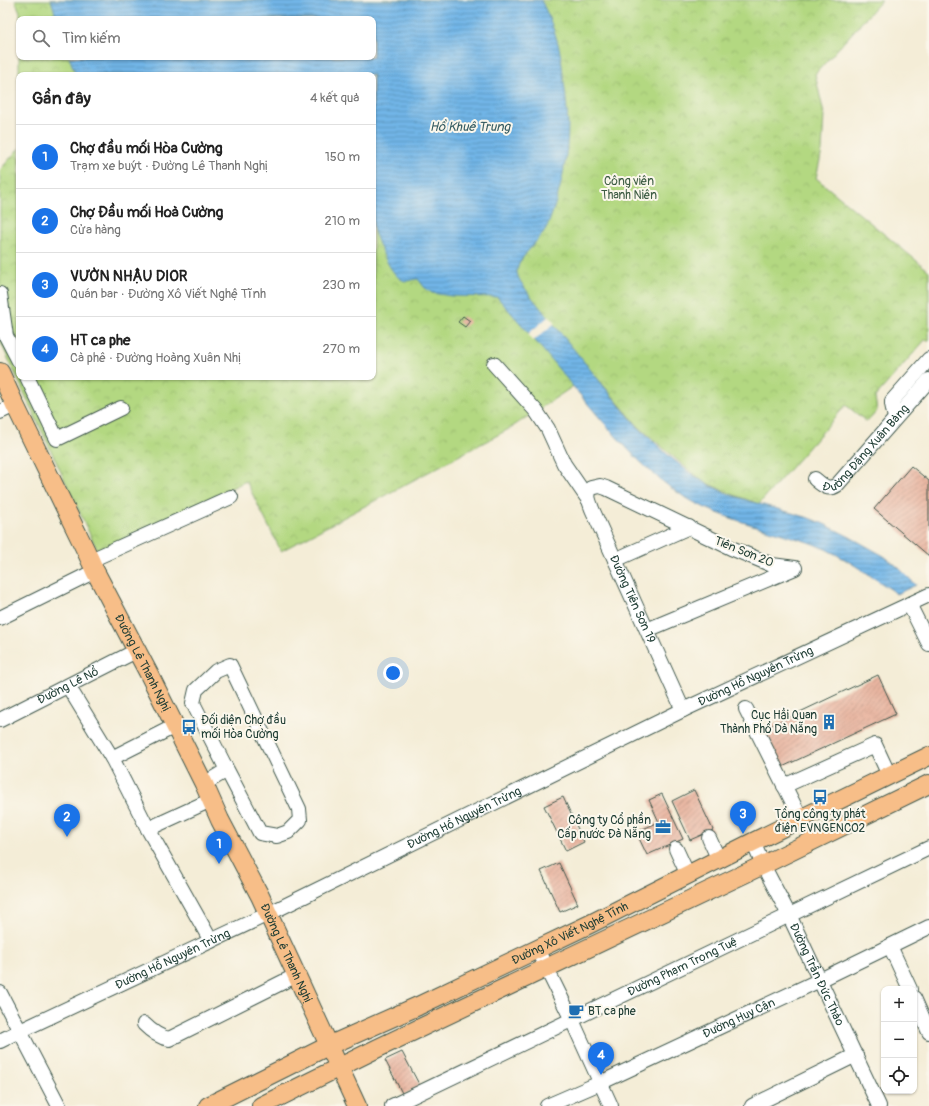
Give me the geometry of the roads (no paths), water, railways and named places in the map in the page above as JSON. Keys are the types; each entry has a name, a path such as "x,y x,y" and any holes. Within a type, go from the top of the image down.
{"main road":[{"name":"Đường Lê Thanh Nghị","path":"0,372 7,409 93,566 175,726 268,914 357,1106"},
{"name":"Đường Xô Viết Nghệ Tĩnh","path":"208,1106 328,1046 418,1006 537,949 929,756"},
{"name":"Đường Xô Viết Nghệ Tĩnh","path":"261,1106 338,1067 763,865 929,784"}],"street":[{"path":"0,294 6,336 16,355"},
{"path":"895,418 892,401 929,359"},
{"name":"Đường Tiên Sơn 19","path":"494,364 536,411 548,429 564,464 590,493 615,560 683,710"},
{"path":"28,380 57,439 121,408"},
{"name":"Đường Đặng Xuân Bảng","path":"815,479 824,487 831,488 837,485 929,380"},
{"name":"Tiên Sơn 20","path":"590,493 600,486 606,488 731,548 772,565 795,568 647,630"},
{"path":"0,618 93,566 231,497"},
{"path":"615,560 688,528"},
{"name":"Đường Hồ Nguyên Trừng","path":"0,1041 268,914 683,710 929,595"},
{"path":"909,604 929,644"},
{"name":"Đường Lê Nổ","path":"0,720 136,650"},
{"path":"230,665 299,809 300,820 288,832 277,836 260,833 228,770 193,703 196,690 216,670 230,665"},
{"path":"68,686 112,758 148,828 211,941"},
{"path":"746,709 801,819"},
{"path":"112,758 175,726"},
{"path":"784,786 875,745 889,776"},
{"path":"148,828 207,792 228,770"},
{"path":"709,838 719,860"},
{"name":"Đường Trần Đức Thảo","path":"753,842 880,1106"},
{"name":"Đường Phạm Trọng Tuệ","path":"392,1106 929,848"},
{"path":"676,849 688,875"},
{"name":"Đường Huy Cận","path":"547,1106 600,1083 820,980 929,927"},
{"path":"890,946 909,986"},
{"path":"537,949 572,1020 611,1106"},
{"path":"144,1024 155,1034 169,1039 297,975"},
{"path":"0,993 59,1106"},
{"path":"917,1005 929,1032"},
{"path":"752,1106 776,1101 856,1055"}],"water":[{"name":"Hồ Khuê Trung","path":"51,0 541,0 558,42 566,103 568,136 563,174 553,210 546,228 522,258 519,264 517,273 521,282 529,294 639,428 690,473 709,485 728,494 806,517 824,524 884,556 898,567 916,585 896,594 855,566 826,549 730,518 683,496 649,470 628,449 497,297 451,296 432,293 425,288 418,279 406,281 400,279 385,259 376,236 376,72 75,72 70,60 376,60 376,16 56,16"}],"place":[{"name":"Cục Hẳi Quan Thành Phổ Dà Nẵng","path":"829,722"},
{"name":"Đối diện Chợ đầu mối Hòa Cường","path":"189,727"},
{"name":"Tổng công ty phát điện EVNGENCO2","path":"820,797"},
{"name":"Công ty Cổ phần Cấp nước Đà Nẵng","path":"663,827"},
{"name":"VƯỜN NHẬU DIOR","path":"743,834"},
{"name":"Chợ Đầu mối Hoà Cường","path":"67,837"},
{"name":"Chợ đầu mối Hòa Cường","path":"219,864"},
{"name":"BT ca phe","path":"576,1011"},
{"name":"HT ca phe","path":"601,1075"}],"park label":[{"name":"Công viên Thanh Niên","path":"629,188"}]}
